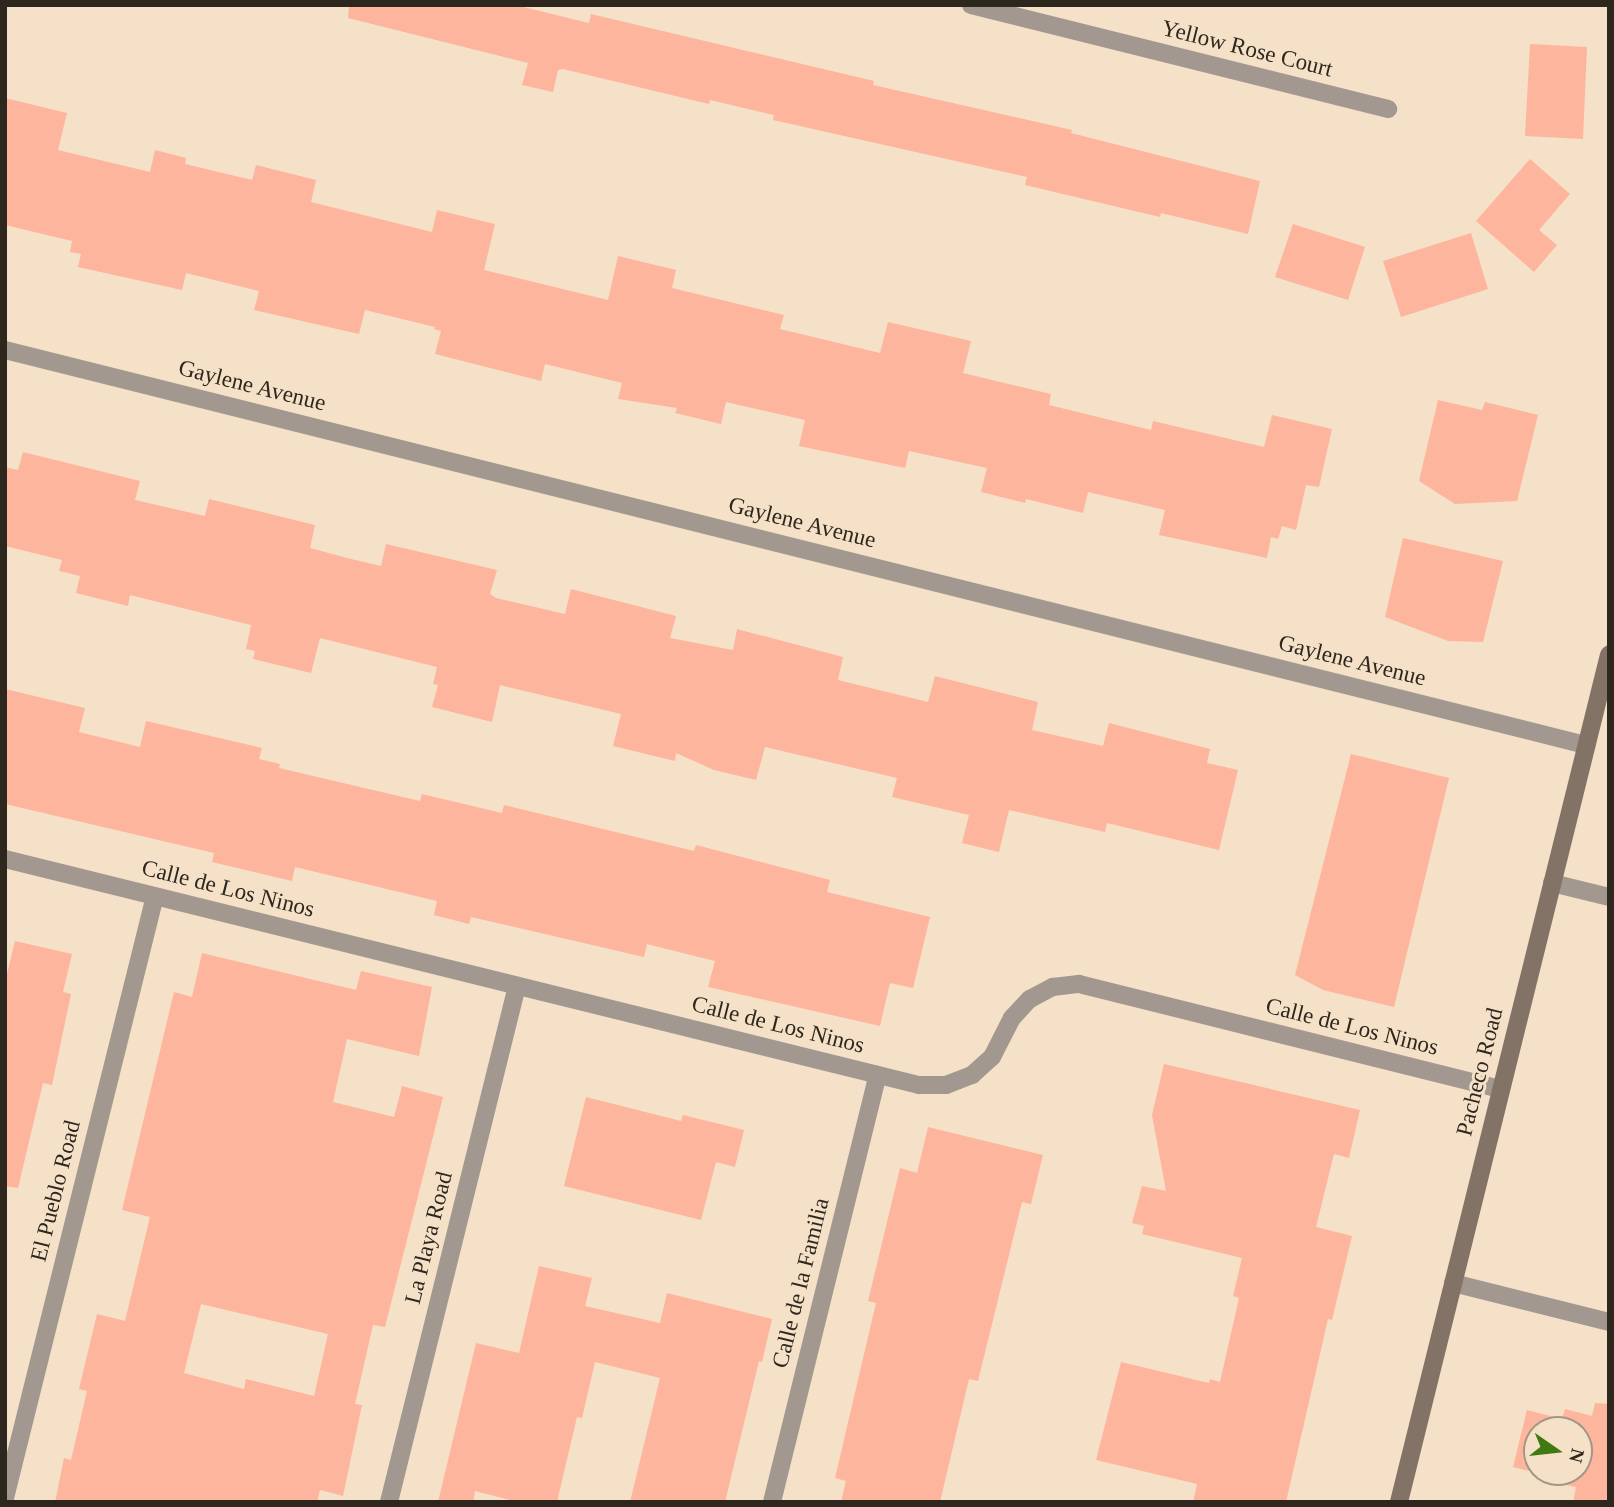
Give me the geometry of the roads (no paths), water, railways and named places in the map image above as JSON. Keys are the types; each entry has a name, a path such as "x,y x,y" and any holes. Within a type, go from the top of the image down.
{"street":[{"name":"Yellow Rose Court","path":"971,5 1388,109"},
{"name":"Gaylene Avenue","path":"5,350 1586,745"},
{"name":"Pacheco Road","path":"1399,1502 1609,655"},
{"name":"Calle de Los Ninos","path":"5,859 919,1085 946,1085 972,1074 992,1057 1012,1018 1030,999 1053,988 1079,984 1501,1089"},
{"path":"1552,883 1609,897"},
{"name":"El Pueblo Road","path":"5,1498 155,896"},
{"name":"La Playa Road","path":"389,1502 517,986"},
{"name":"Calle de la Familia","path":"772,1502 878,1075"},
{"path":"1453,1283 1609,1322"}]}
